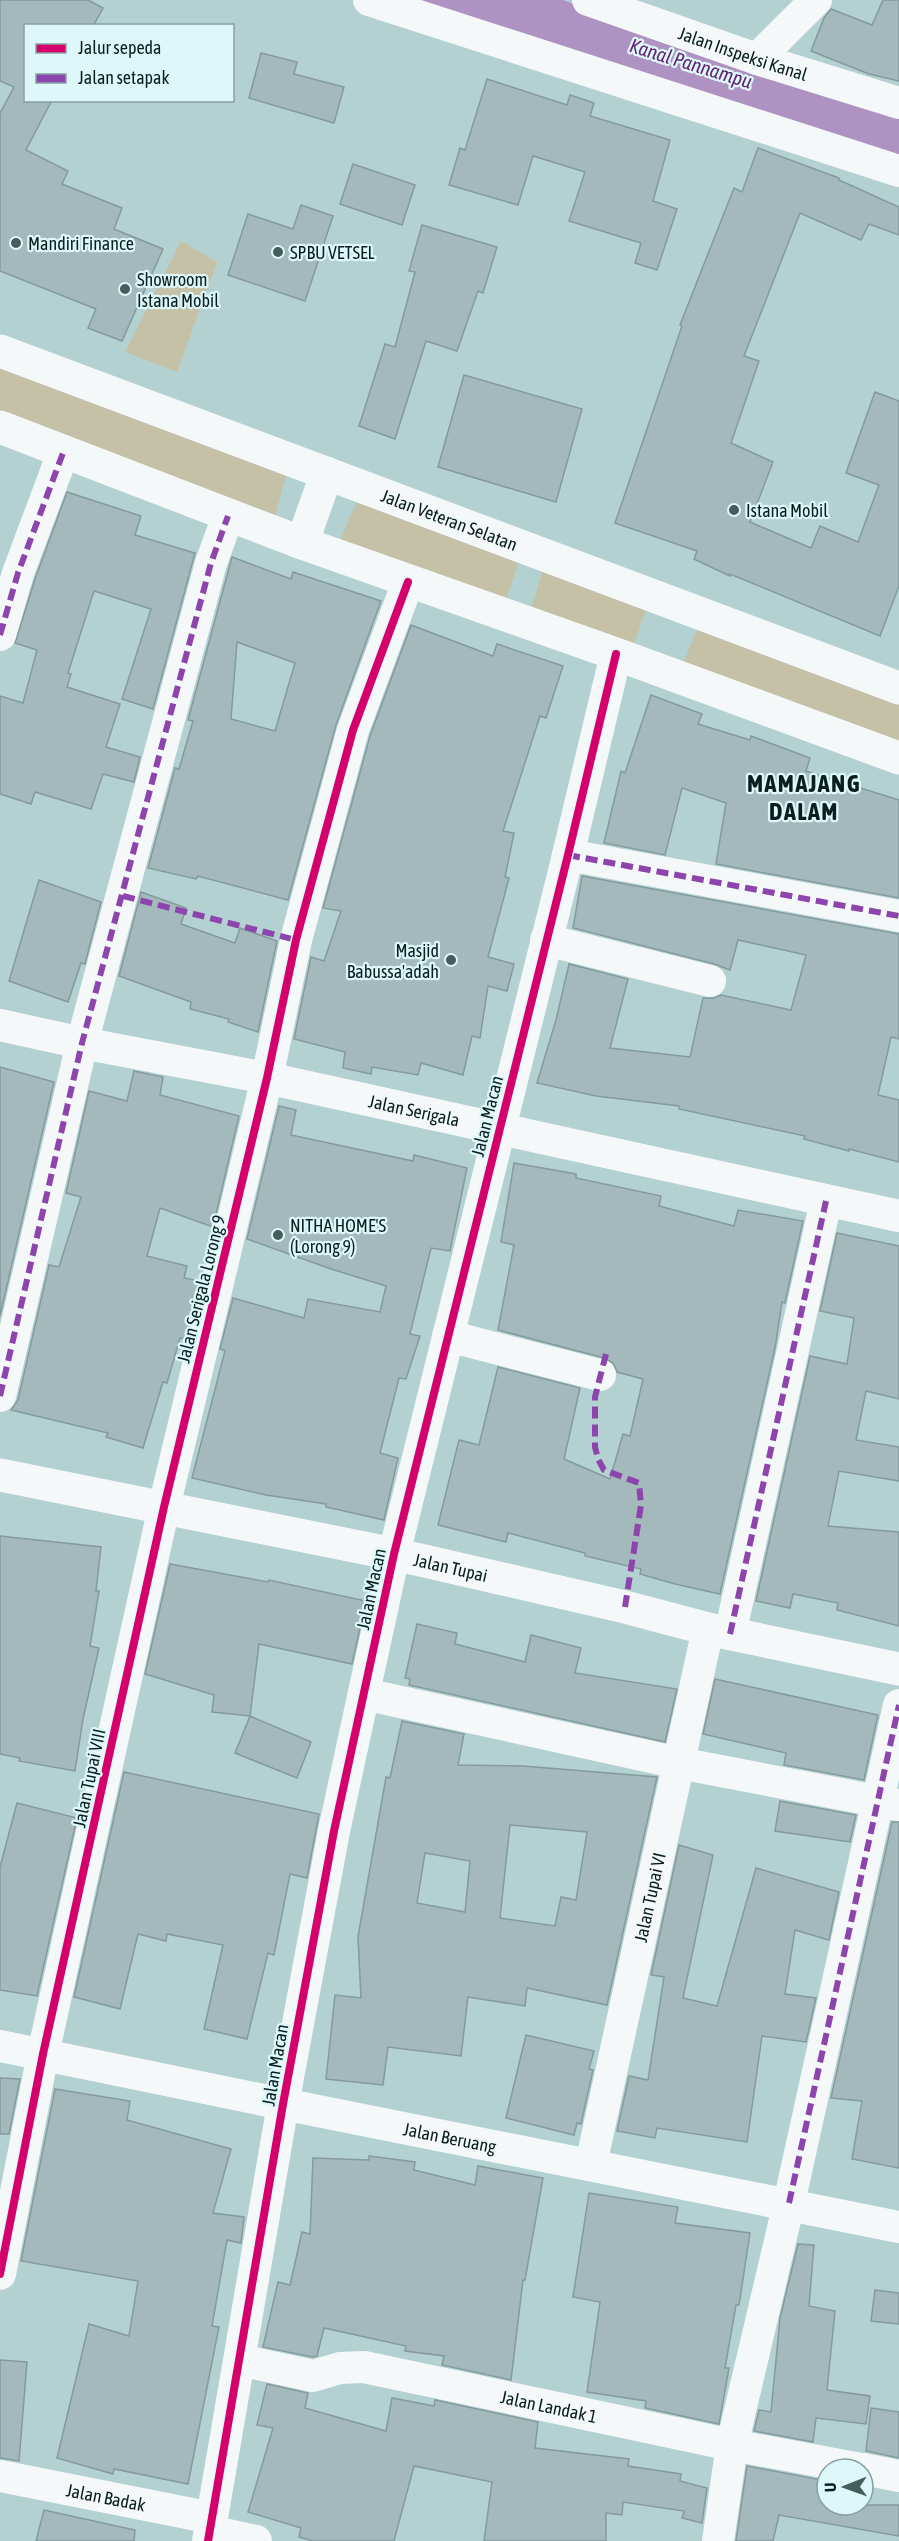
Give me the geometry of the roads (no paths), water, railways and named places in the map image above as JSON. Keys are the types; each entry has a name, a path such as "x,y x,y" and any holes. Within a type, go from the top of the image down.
{"main road":[{"name":"Jalan Veteran Selatan","path":"0,351 899,688"},
{"path":"0,427 228,516 408,582 616,654 899,758"},
{"path":"302,543 327,473"},
{"name":"Jalan Tupai","path":"0,1475 394,1554 625,1607 719,1632 899,1669"}],"street":[{"path":"369,0 899,171"},
{"name":"Jalan Inspeksi Kanal","path":"588,0 757,59 899,103"},
{"path":"757,59 816,0"},
{"path":"0,635 18,573 63,453"},
{"path":"0,1396 82,1043 211,563 228,516"},
{"name":"Jalan Serigala Lorong 9","path":"164,1507 267,1078 296,940 353,730 408,582"},
{"name":"Jalan Macan","path":"210,2530 283,2104 334,1831 394,1554 616,654"},
{"path":"568,855 899,916"},
{"path":"546,940 710,981"},
{"name":"Jalan Serigala","path":"0,1025 267,1078 899,1216"},
{"name":"Jalan Tupai VI","path":"591,2164 679,1763 719,1632 826,1201"},
{"path":"448,1336 600,1375"},
{"name":"Jalan Tupai VIII","path":"0,2274 43,2054 164,1507"},
{"path":"364,1694 679,1763 888,1804"},
{"path":"718,2541 732,2445 789,2203 888,1804 899,1705"},
{"name":"Jalan Beruang","path":"0,2046 789,2203 899,2227"},
{"name":"Jalan Landak 1","path":"240,2360 313,2376 340,2368 364,2367 732,2445 815,2460"},
{"name":"Jalan Landak 1","path":"875,2471 899,2476"},
{"name":"Jalan Badak","path":"0,2476 256,2541"}],"water":[{"name":"Kanal Pannampu","path":"412,0 563,0 632,25 899,110 899,156"}],"place":[{"name":"Mandiri Finance","path":"16,243"},
{"name":"SPBU VETSEL","path":"278,252"},
{"name":"Showroom Istana Mobil","path":"125,289"},
{"name":"Istana Mobil","path":"734,510"},
{"name":"Masjid Babussa'adah","path":"451,960"},
{"name":"NITHA HOME'S (Lorong 9)","path":"278,1235"}],"district":[{"name":"MAMAJANG DALAM","path":"804,797"}]}
